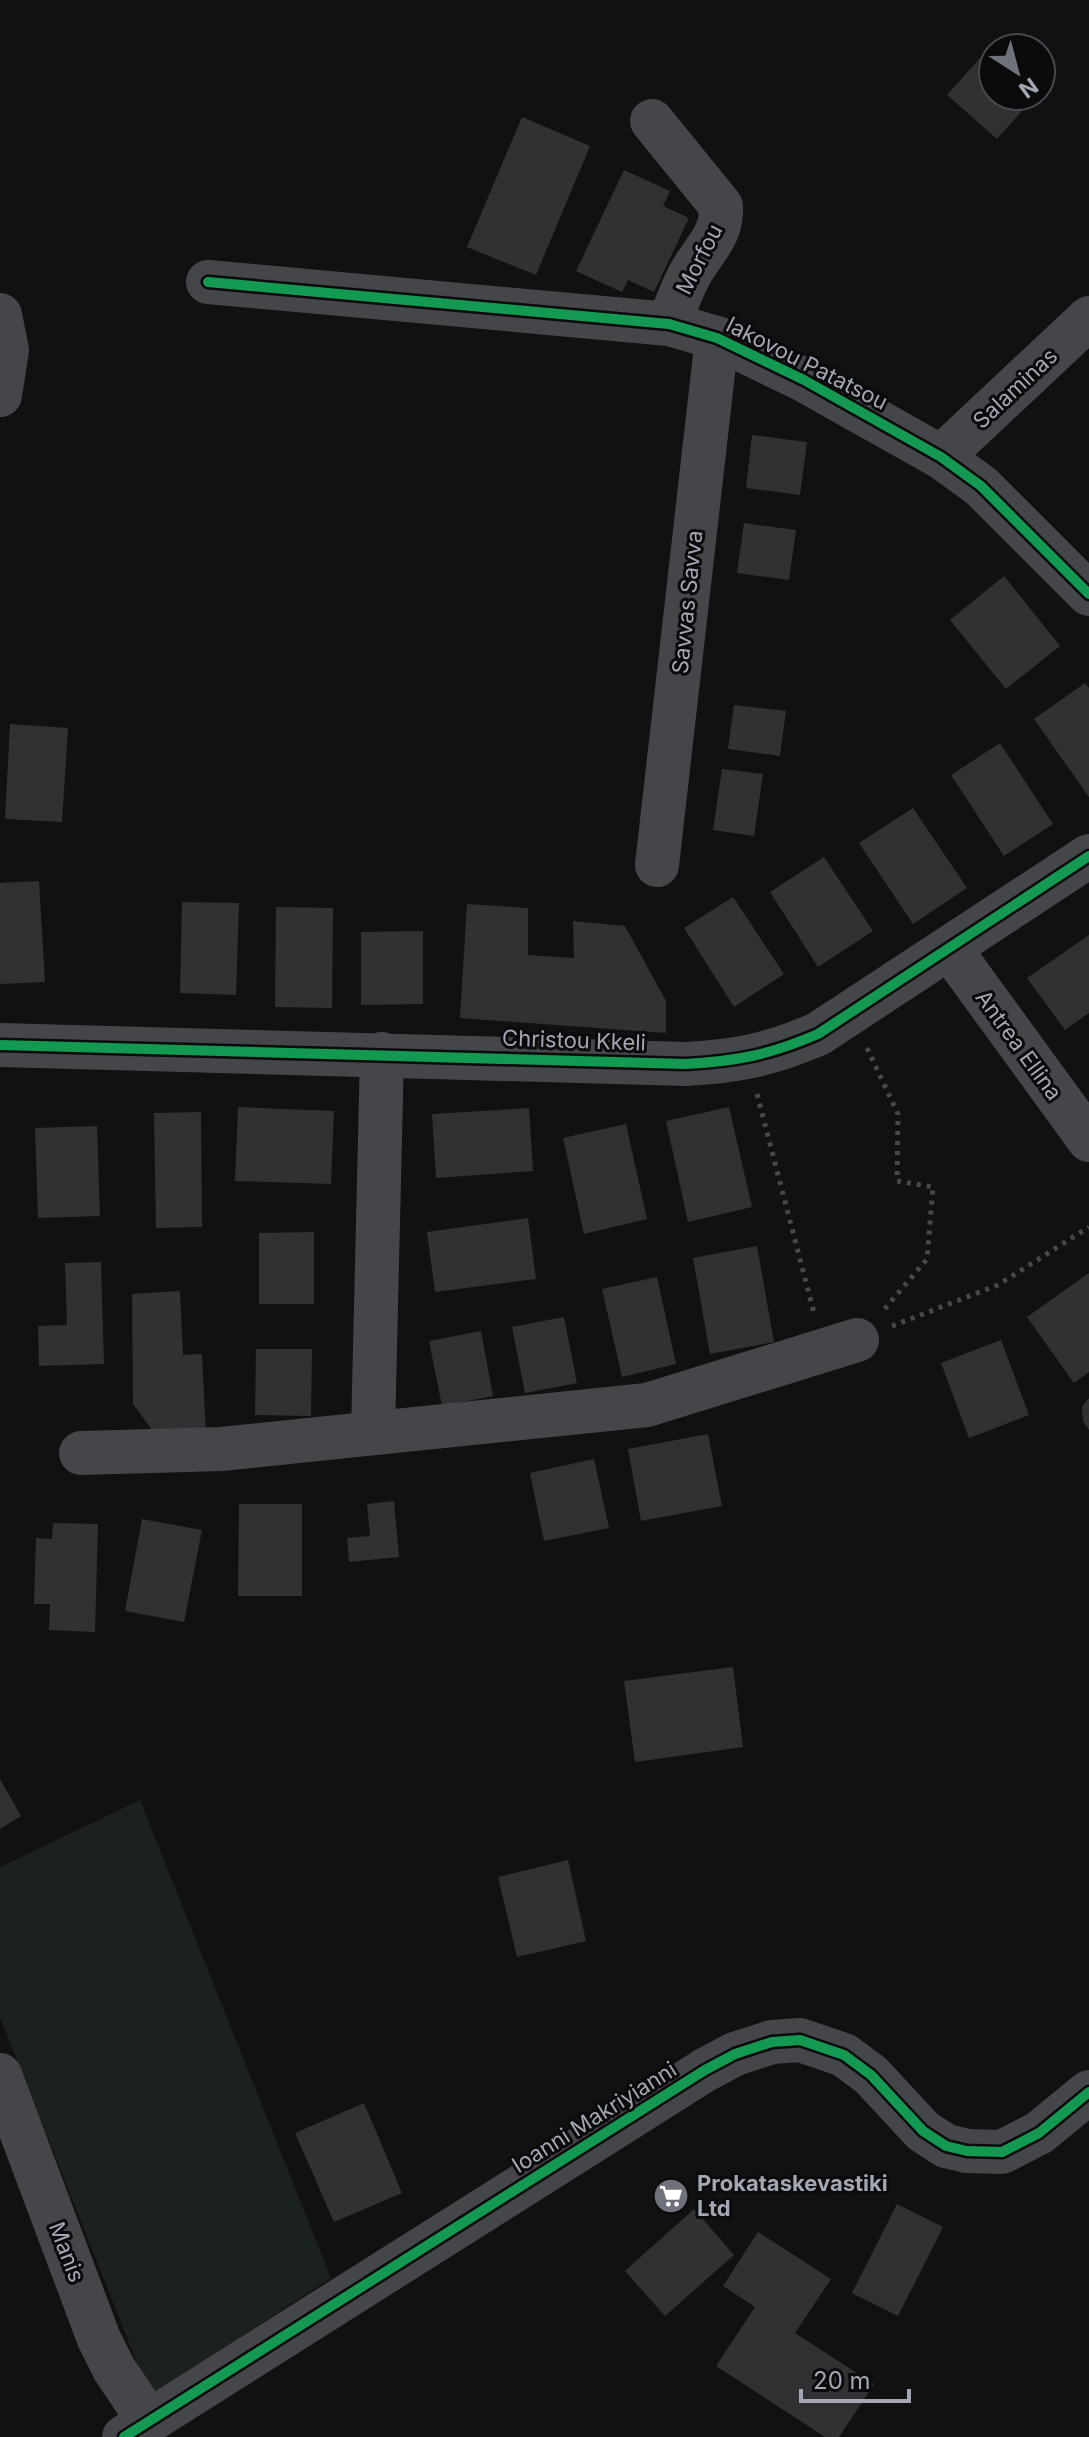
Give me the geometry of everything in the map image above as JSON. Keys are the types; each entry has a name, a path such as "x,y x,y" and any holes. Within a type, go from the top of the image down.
{"street":[{"name":"Morfou","path":"652,121 721,206 716,238 690,274 669,324"},
{"name":"Iakovou Patatsou","path":"208,282 669,324 717,338 804,380 941,457 981,486 1089,594"},
{"path":"0,315 7,350 0,395"},
{"name":"Salaminas","path":"941,457 1089,318"},
{"name":"Savvas Savva","path":"657,865 717,338"},
{"name":"Christou Kkeli","path":"0,1045 686,1064 748,1058 778,1051 818,1034 1089,856"},
{"name":"Antrea Ellina","path":"950,949 1089,1140"},
{"path":"373,1432 382,1054"},
{"path":"81,1453 222,1449 647,1405 840,1345"},
{"name":"Ioanni Makriyianni","path":"137,2429 735,2054 772,2042 800,2040 844,2055 871,2075 923,2131 946,2146 967,2151 1002,2152 1039,2133 1089,2092"},
{"name":"Manis","path":"0,2075 99,2339 137,2429"}],"path":[{"path":"840,1345 927,1259 933,1187 897,1181 898,1114 851,1014"},
{"path":"748,1058 840,1345"},
{"path":"840,1345 998,1285 1089,1227"}],"shaded area":[{"path":"140,1800 331,2278 150,2396 0,2017 0,1867"}],"building":[{"path":"977,61 977,112 1021,112 997,139 947,95"},
{"path":"522,117 590,146 536,275 467,247"},
{"path":"624,170 670,191 663,206 689,218 654,292 628,280 622,292 576,271"},
{"path":"752,435 807,442 800,495 746,488"},
{"path":"744,523 796,530 789,580 737,573"},
{"path":"1004,576 1060,646 1006,689 950,620"},
{"path":"1085,683 1089,688 1089,797 1034,719"},
{"path":"734,705 786,711 780,756 728,749"},
{"path":"10,724 68,728 62,822 5,819"},
{"path":"1000,743 1053,824 1004,856 951,775"},
{"path":"722,769 763,774 754,836 713,830"},
{"path":"913,808 967,888 913,924 859,843"},
{"path":"824,857 873,931 818,967 770,892"},
{"path":"39,881 45,982 0,984 0,883"},
{"path":"733,897 784,974 734,1007 684,928"},
{"path":"182,902 239,903 236,995 180,993"},
{"path":"467,904 528,908 528,955 574,958 573,921 625,926 666,1001 666,1033 460,1018"},
{"path":"276,907 333,908 332,1008 275,1007"},
{"path":"423,931 423,1004 361,1005 361,932"},
{"path":"1089,935 1089,1013 1065,1030 1027,978"},
{"path":"238,1107 334,1111 331,1184 235,1181"},
{"path":"729,1107 752,1207 688,1222 666,1121"},
{"path":"529,1108 533,1171 436,1178 432,1114"},
{"path":"201,1112 202,1227 156,1228 154,1113"},
{"path":"626,1124 647,1219 584,1234 563,1138"},
{"path":"97,1126 100,1216 38,1218 35,1128"},
{"path":"528,1218 536,1279 435,1292 427,1232"},
{"path":"314,1232 314,1304 259,1304 259,1233"},
{"path":"757,1246 774,1342 710,1354 693,1258"},
{"path":"101,1262 104,1364 39,1366 38,1326 67,1325 65,1263"},
{"path":"1089,1273 1089,1372 1074,1383 1027,1317"},
{"path":"657,1277 676,1364 622,1377 602,1289"},
{"path":"180,1291 183,1355 202,1354 206,1436 158,1438 133,1404 132,1294"},
{"path":"564,1317 577,1383 525,1393 512,1327"},
{"path":"481,1331 493,1396 442,1406 429,1341"},
{"path":"1001,1340 1029,1415 969,1438 941,1363"},
{"path":"256,1349 312,1349 311,1416 255,1415"},
{"path":"1089,1398 1089,1430 1083,1421 1082,1407"},
{"path":"708,1434 722,1506 641,1521 628,1449"},
{"path":"594,1459 609,1528 544,1541 530,1473"},
{"path":"394,1501 399,1557 349,1562 347,1538 370,1536 367,1504"},
{"path":"239,1504 302,1504 302,1596 238,1596"},
{"path":"142,1519 202,1530 184,1622 125,1611"},
{"path":"53,1523 98,1524 95,1632 49,1630 50,1604 34,1604 36,1538 52,1539"},
{"path":"733,1667 743,1747 635,1762 624,1681"},
{"path":"0,1779 21,1816 0,1829"},
{"path":"568,1860 586,1941 517,1957 498,1877"},
{"path":"364,2103 402,2193 334,2222 295,2133"},
{"path":"897,2204 943,2227 898,2316 852,2293"},
{"path":"694,2209 734,2255 665,2316 625,2271"},
{"path":"758,2232 831,2279 795,2333 874,2384 839,2437 825,2437 716,2366 755,2307 723,2286"}],"cycle path":[{"path":"208,282 669,324 717,338 804,380 941,457 981,486 1089,594"},
{"path":"0,1045 686,1064 738,1059 818,1034 1089,856"},
{"path":"124,2437 735,2054 772,2042 800,2040 844,2055 871,2075 923,2131 946,2146 967,2151 1002,2152 1039,2133 1089,2092"}],"place":[{"name":"Prokataskevastiki Ltd","path":"671,2196"}]}
